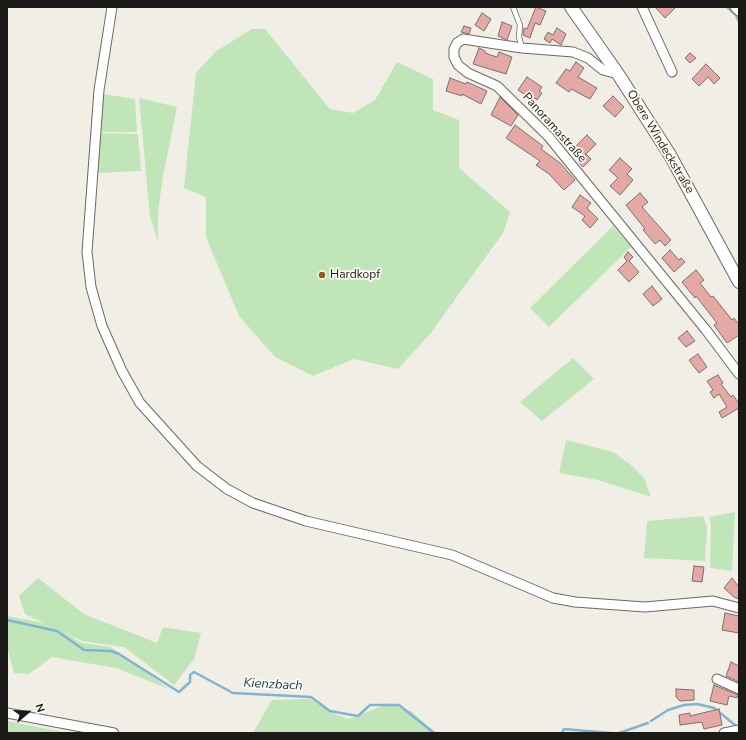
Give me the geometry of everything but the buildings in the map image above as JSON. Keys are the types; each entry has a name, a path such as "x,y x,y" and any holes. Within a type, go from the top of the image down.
{"street":[{"path":"112,7 99,90 87,252 91,287 102,326 122,371 140,403 197,466 227,489 253,503 306,522 452,555 552,598 575,602 645,607 713,601 739,608"},
{"name":"Obere Windeckstraße","path":"571,7 618,74 670,155 739,282"},
{"path":"642,7 672,72"},
{"path":"735,7 739,11"},
{"name":"Panoramastraße","path":"618,74 603,70 588,58 573,52 522,48 463,39 457,43 454,49 454,57 458,65 468,73 497,86 548,136 706,330 739,374"},
{"path":"717,679 739,689"},
{"path":"7,713 114,733"},
{"path":"724,733 739,730"}],"lane":[{"path":"513,7 520,25 519,37 522,48"}],"green space":[{"path":"252,29 265,29 330,109 353,113 375,100 397,62 433,79 433,110 459,120 459,168 510,212 503,233 430,334 398,369 354,359 313,376 275,357 239,316 206,237 206,197 184,188 196,73 216,51"},
{"path":"103,94 135,99 137,132 98,132"},
{"path":"139,98 177,107 163,176 158,213 158,242 150,216"},
{"path":"98,133 138,134 141,171 95,173"},
{"path":"613,226 631,247 549,327 530,308"},
{"path":"573,358 594,379 542,421 520,402"},
{"path":"566,440 613,452 631,465 644,478 651,497 598,480 559,473"},
{"path":"735,512 732,571 710,568 711,525 709,517"},
{"path":"703,516 707,527 705,561 644,558 647,521"},
{"path":"38,578 84,614 157,643 163,627 201,633 194,659 174,685 124,647 82,641 63,632 82,643 111,647 169,689 116,668 52,657 29,674 14,673 7,646 7,616 44,623 25,614 19,596"},
{"path":"311,699 337,715 349,719 390,703 412,712 436,733 253,733 272,700"},
{"path":"7,721 68,733 7,733"}],"waterway":[{"path":"727,7 736,15 739,22"},
{"name":"Kienzbach","path":"7,620 57,631 84,650 111,651 119,654 179,692 190,682 190,675 194,672 233,693 311,697 330,711 358,716 370,705 399,705 434,733"},
{"name":"Kienzbach","path":"651,721 668,710 684,705 697,704 714,708 735,725"},
{"name":"Kienzbach","path":"619,733 648,723"},
{"name":"Kienzbach","path":"562,733 564,729 611,733"}],"place":[{"name":"Hardkopf","path":"322,275"}]}
